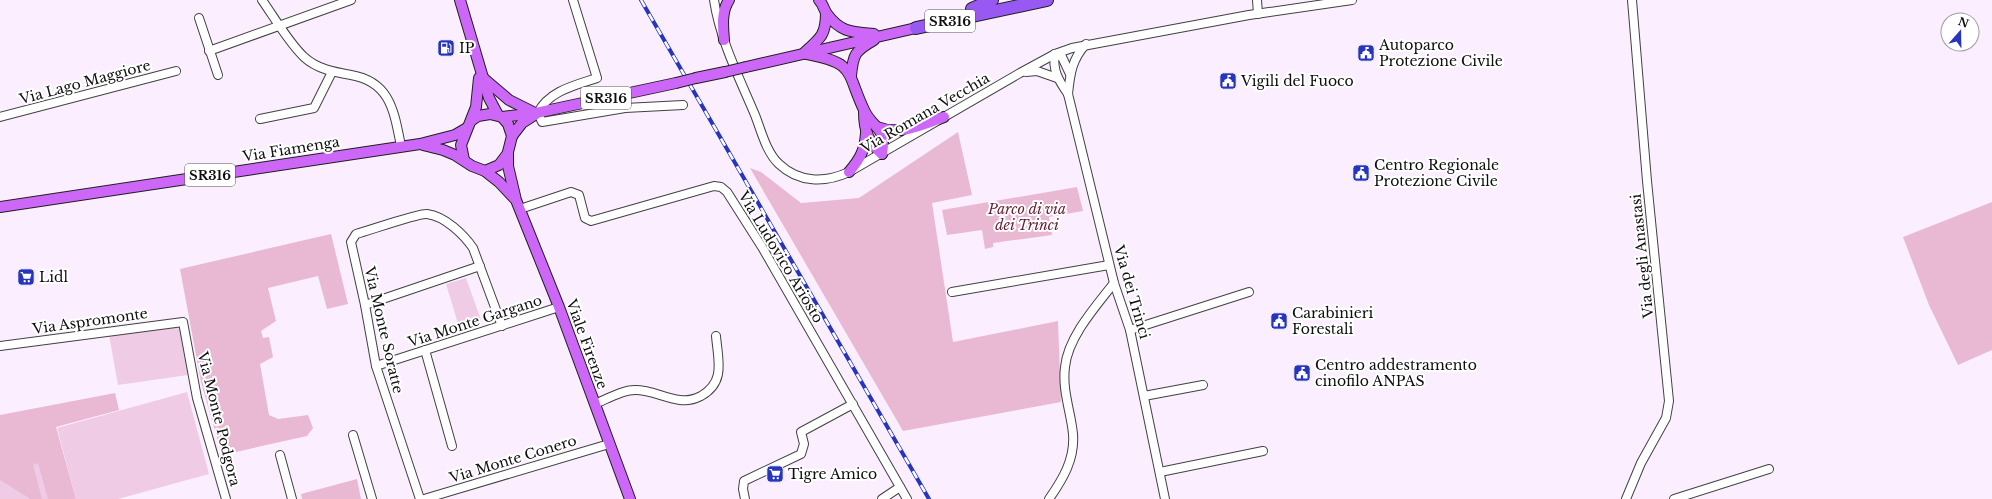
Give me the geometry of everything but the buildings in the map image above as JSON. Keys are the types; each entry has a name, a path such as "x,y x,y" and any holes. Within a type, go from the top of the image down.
{"highway":[{"name":"SR316","path":"916,28 981,6 992,0"},
{"name":"SR316","path":"984,12 1016,0"},
{"name":"SR316","path":"916,28 984,12 1047,0"}],"main road":[{"path":"460,0 489,98 500,116 508,124 512,136"},
{"path":"724,40 723,19 725,8 729,0"},
{"path":"820,0 826,12 835,23 846,30 884,34"},
{"path":"803,53 818,41 825,31 826,12"},
{"name":"SR316","path":"470,124 484,114 500,116 537,113 916,28"},
{"path":"851,76 856,52 884,34"},
{"path":"803,53 834,60 851,76 864,112 866,133 870,142 882,154"},
{"path":"481,73 509,100 537,113"},
{"path":"464,160 461,145 478,99 481,73"},
{"path":"864,112 882,133 884,143 882,154"},
{"name":"SR316","path":"512,136 522,123 537,113"},
{"path":"877,126 888,131 899,131 944,117"},
{"name":"Via Fiamenga","path":"0,207 420,144 455,135 470,124"},
{"path":"850,172 861,158 865,148 866,133"},
{"name":"Viale Firenze","path":"512,136 508,152 508,166 518,204 559,307 630,499"},
{"name":"Via Fiamenga","path":"420,144 442,150 464,160"},
{"name":"Viale Firenze","path":"485,171 499,165 508,152"},
{"name":"Viale Firenze","path":"464,160 472,166 485,171 500,182 518,204"}],"street":[{"path":"262,0 304,56 332,72 366,79 381,88 388,101 401,146"},
{"path":"210,51 351,0"},
{"path":"573,0 597,78 568,88 551,97 542,105 537,113 542,122 625,108 683,105"},
{"name":"Via Romana Vecchia","path":"714,0 724,40 771,155 778,163 796,175 817,180 828,180 850,172 1055,54 1086,44 1258,14 1352,0"},
{"path":"1256,0 1258,14"},
{"name":"Via degli Anastasi","path":"1626,499 1641,463 1666,418 1669,401 1647,181 1632,0"},
{"path":"199,18 218,75"},
{"name":"Via dei Trinci","path":"1086,44 1077,53 1070,74 1068,94 1114,284 1130,330 1165,499"},
{"path":"1055,54 1062,57 1070,74"},
{"name":"Via dei Trinci","path":"1055,54 1053,61 1057,78 1068,94"},
{"path":"1020,73 1037,70 1057,78"},
{"name":"Via Lago Maggiore","path":"0,117 176,71"},
{"path":"260,119 314,108 332,72"},
{"name":"Via Ludovico Ariosto","path":"518,204 571,192 580,195 584,218 591,221 714,186 721,187 727,192 762,247 907,499"},
{"name":"Via Monte Soratte","path":"420,499 376,366 366,305 351,242 356,234 426,214 440,219 466,238 474,248 480,266"},
{"path":"952,292 1110,265"},
{"path":"366,305 480,266 502,326"},
{"path":"1051,497 1068,469 1072,451 1073,434 1066,400 1064,367 1070,350 1083,323 1114,284"},
{"path":"1130,330 1249,292"},
{"name":"Via Monte Gargano","path":"376,366 559,307"},
{"name":"Via Aspromonte","path":"0,346 183,322"},
{"name":"Via Monte Podgora","path":"183,322 197,398 226,499"},
{"path":"595,404 633,390 654,392 680,400 699,397 709,391 715,384 719,374 716,336"},
{"path":"425,350 452,446"},
{"path":"1144,396 1203,385"},
{"path":"745,499 743,489 744,481 801,454 804,444 801,432 853,404"},
{"path":"353,435 372,499"},
{"name":"Via Monte Conero","path":"424,499 609,444"},
{"path":"1160,472 1263,451"},
{"path":"280,455 292,499"},
{"path":"1674,499 1769,469"},
{"path":"882,499 900,487"}],"green space":[{"path":"958,132 972,195 932,203 953,342 1058,321 1061,402 903,431 750,168 761,172 801,203 859,198"},
{"name":"Parco di via dei Trinci","path":"1077,187 1083,211 1049,217 1052,235 993,243 993,247 985,249 982,230 947,235 942,210"},
{"path":"1992,202 1992,350 1958,365 1929,305 1903,237"},
{"path":"331,234 348,304 327,309 318,276 268,288 276,321 261,331 263,338 269,337 273,357 260,364 269,415 278,419 308,415 313,428 307,436 222,455 201,382 180,269"},
{"path":"115,393 119,410 56,427 76,499 0,499 0,415"},
{"path":"357,479 361,499 302,499 301,494"}],"shaded area":[{"path":"466,278 481,320 459,327 446,284"},
{"path":"171,326 180,329 188,375 118,385 109,335"},
{"path":"187,392 209,474 118,499 76,499 57,428"},
{"path":"38,463 48,499 42,499 33,465"},
{"path":"0,480 29,498 29,499 0,499"}],"railway":[{"path":"641,0 929,499"}],"place":[{"name":"IP","path":"446,48"},
{"name":"Autoparco Protezione Civile","path":"1366,53"},
{"name":"Vigili del Fuoco","path":"1228,81"},
{"name":"Centro Regionale Protezione Civile","path":"1361,173"},
{"name":"Lidl","path":"26,277"},
{"name":"Carabinieri Forestali","path":"1279,321"},
{"name":"Centro addestramento cinofilo ANPAS","path":"1302,373"},
{"name":"Tigre Amico","path":"775,474"}]}
